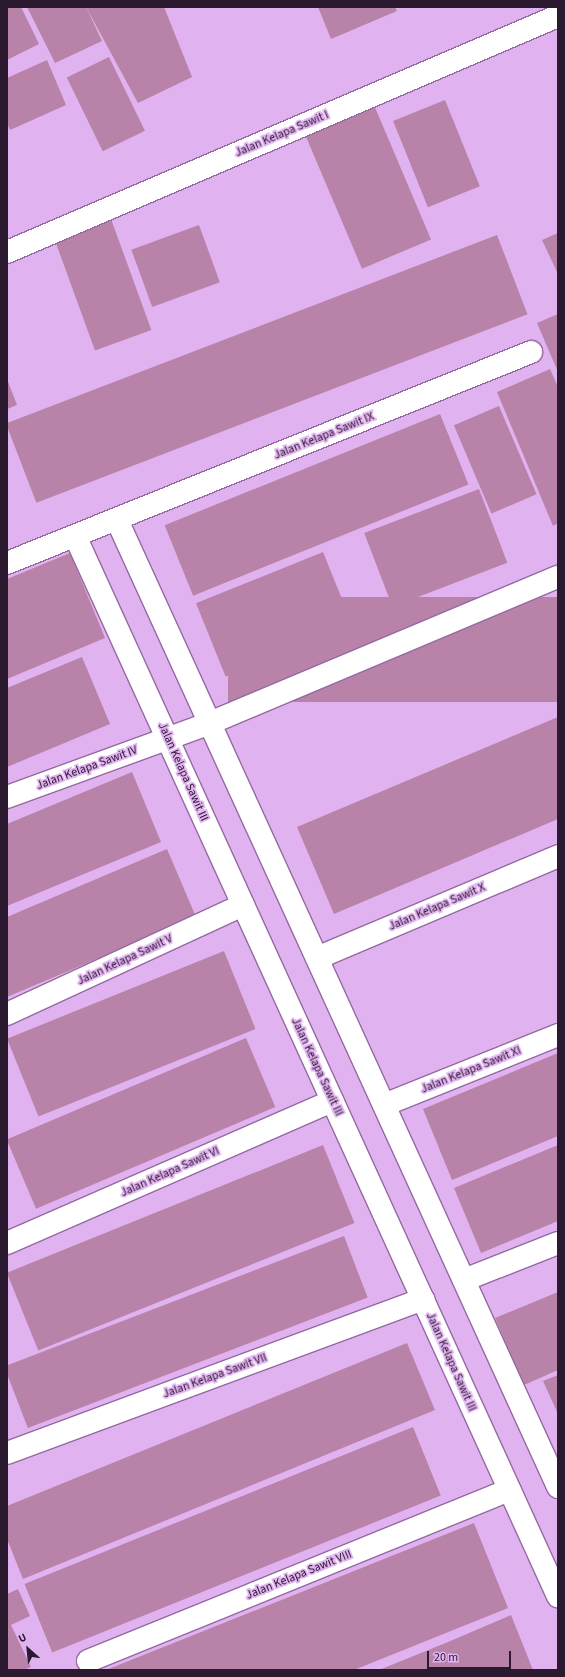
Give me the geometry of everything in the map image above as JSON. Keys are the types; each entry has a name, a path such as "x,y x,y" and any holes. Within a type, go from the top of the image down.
{"street":[{"name":"Jalan Kelapa Sawit I","path":"7,252 558,16"},
{"name":"Jalan Kelapa Sawit IX","path":"7,563 76,538 531,352"},
{"path":"118,520 384,1106 556,1478"},
{"name":"Jalan Kelapa Sawit III","path":"76,538 558,1596"},
{"path":"167,738 210,723 558,577"},
{"name":"Jalan Kelapa Sawit IV","path":"7,797 167,738"},
{"name":"Jalan Kelapa Sawit X","path":"317,958 558,856"},
{"name":"Jalan Kelapa Sawit V","path":"7,1014 243,905"},
{"name":"Jalan Kelapa Sawit XI","path":"384,1106 558,1035"},
{"name":"Jalan Kelapa Sawit VI","path":"7,1243 332,1101"},
{"path":"464,1280 558,1243"},
{"name":"Jalan Kelapa Sawit VII","path":"7,1453 423,1299"},
{"name":"Jalan Kelapa Sawit VIII","path":"88,1661 510,1490"}],"building":[{"path":"7,7 21,7 39,44 7,60"},
{"path":"27,7 86,7 102,41 55,63"},
{"path":"86,7 164,7 192,77 138,103"},
{"path":"318,7 395,7 397,11 331,39"},
{"path":"109,57 145,131 103,151 67,78"},
{"path":"47,60 66,105 10,130 7,123 7,78"},
{"path":"445,100 480,186 428,207 393,121"},
{"path":"374,105 431,239 362,269 305,134"},
{"path":"111,219 151,330 95,350 55,240"},
{"path":"199,225 220,282 152,307 131,250"},
{"path":"558,233 558,274 542,240"},
{"path":"497,235 527,314 36,503 7,423"},
{"path":"558,314 558,372 537,323"},
{"path":"550,369 558,387 558,523 553,526 497,392"},
{"path":"7,379 17,405 7,409"},
{"path":"499,406 537,494 491,514 454,425"},
{"path":"440,414 468,484 193,596 165,525"},
{"path":"479,489 507,563 392,607 364,533"},
{"path":"323,552 353,625 226,677 196,603"},
{"path":"70,553 105,638 7,679 7,579"},
{"path":"228,597 558,597 558,702 228,702"},
{"path":"82,657 110,724 7,767 7,688"},
{"path":"558,717 558,819 334,914 297,827"},
{"path":"132,772 161,842 7,906 7,824"},
{"path":"167,849 196,917 7,997 7,917"},
{"path":"224,951 255,1029 39,1117 7,1039"},
{"path":"246,1038 275,1107 36,1209 7,1139"},
{"path":"558,1053 558,1136 452,1180 423,1109"},
{"path":"323,1145 354,1223 38,1351 7,1273"},
{"path":"558,1145 558,1221 481,1253 454,1188"},
{"path":"344,1236 368,1298 28,1428 7,1374 7,1365"},
{"path":"558,1292 558,1370 524,1385 495,1318"},
{"path":"407,1343 435,1410 23,1579 7,1539 7,1506"},
{"path":"558,1375 558,1414 543,1381"},
{"path":"413,1427 441,1496 52,1653 25,1584"},
{"path":"474,1523 508,1608 354,1670 106,1670"},
{"path":"18,1589 30,1616 11,1625 31,1667 24,1670 7,1670 7,1594"},
{"path":"511,1615 533,1670 379,1670 448,1642"}]}
